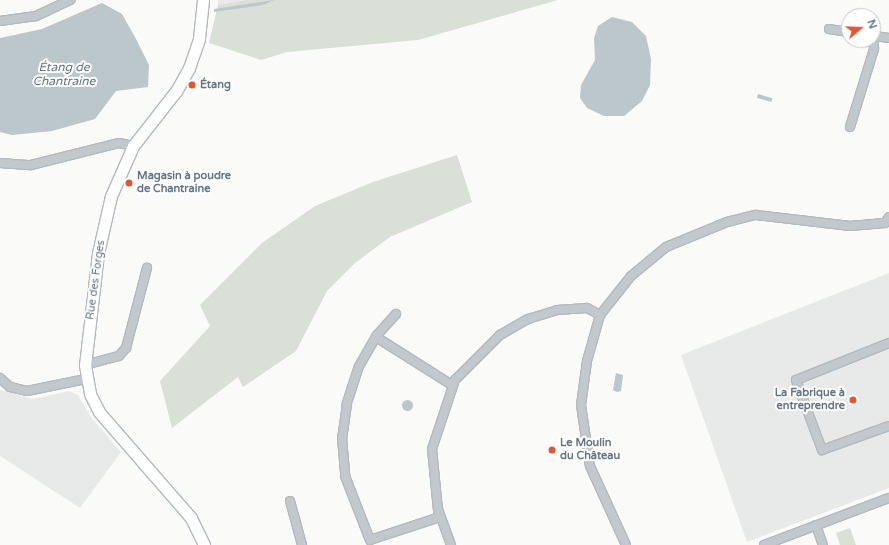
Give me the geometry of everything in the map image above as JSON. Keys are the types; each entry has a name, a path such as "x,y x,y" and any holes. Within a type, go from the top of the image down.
{"main road":[{"name":"Rue des Forges","path":"202,0 199,39 189,68 176,92 133,146 117,177 105,216 85,365 86,380 99,412 191,518 204,545"}],"street":[{"path":"0,21 36,16 71,0"},
{"path":"829,29 841,31"},
{"path":"850,127 871,48"},
{"path":"0,164 31,165 119,143 133,146"},
{"path":"626,545 590,466 581,426 582,384 600,315 631,276 666,247 727,222 756,215 850,226 885,223 889,217"},
{"path":"85,365 119,356 126,348 147,268"},
{"path":"451,545 440,517 432,449 452,385 489,344 528,319 557,310 587,308 600,315"},
{"path":"396,314 376,337 359,366 347,404 342,438 345,476 370,540 440,517"},
{"path":"376,337 452,385"},
{"path":"889,343 796,380 822,450 889,426"},
{"path":"0,378 10,387 27,391 86,380"},
{"path":"764,545 889,498"},
{"path":"290,501 302,545"},
{"path":"816,525 823,545"}],"shaded area":[{"path":"218,0 246,0 218,5"},
{"path":"246,0 558,0 418,40 287,52 261,60 209,43 218,5"},
{"path":"457,155 472,202 390,237 355,263 327,291 296,351 243,387 238,377 172,428 160,381 210,326 200,305 262,243 315,206 373,182"},
{"path":"889,273 889,488 747,542 681,355"},
{"path":"0,390 33,399 69,391 78,395 91,417 121,452 80,508 0,456"},
{"path":"850,528 856,545 840,545 836,533"}],"water":[{"path":"275,0 262,5 214,12 214,9"},
{"name":"Étang de Chantraine","path":"102,3 122,14 136,39 149,65 148,87 116,91 95,119 52,131 12,135 0,132 0,38 42,29"},
{"path":"612,17 632,22 646,36 651,59 650,85 642,101 624,116 604,116 587,108 580,98 581,85 595,60 594,38 598,26"},
{"path":"758,94 772,98 771,102 757,98"},
{"path":"616,373 623,375 621,391 617,392 613,390"},
{"path":"405,400 409,400 411,401 411,409 405,410 402,407 402,403"}],"place":[{"name":"Étang","path":"192,85"},
{"name":"Magasin à poudre de Chantraine","path":"129,183"},
{"name":"La Fabrique à entreprendre","path":"853,400"},
{"name":"Le Moulin du Château","path":"552,450"}]}
